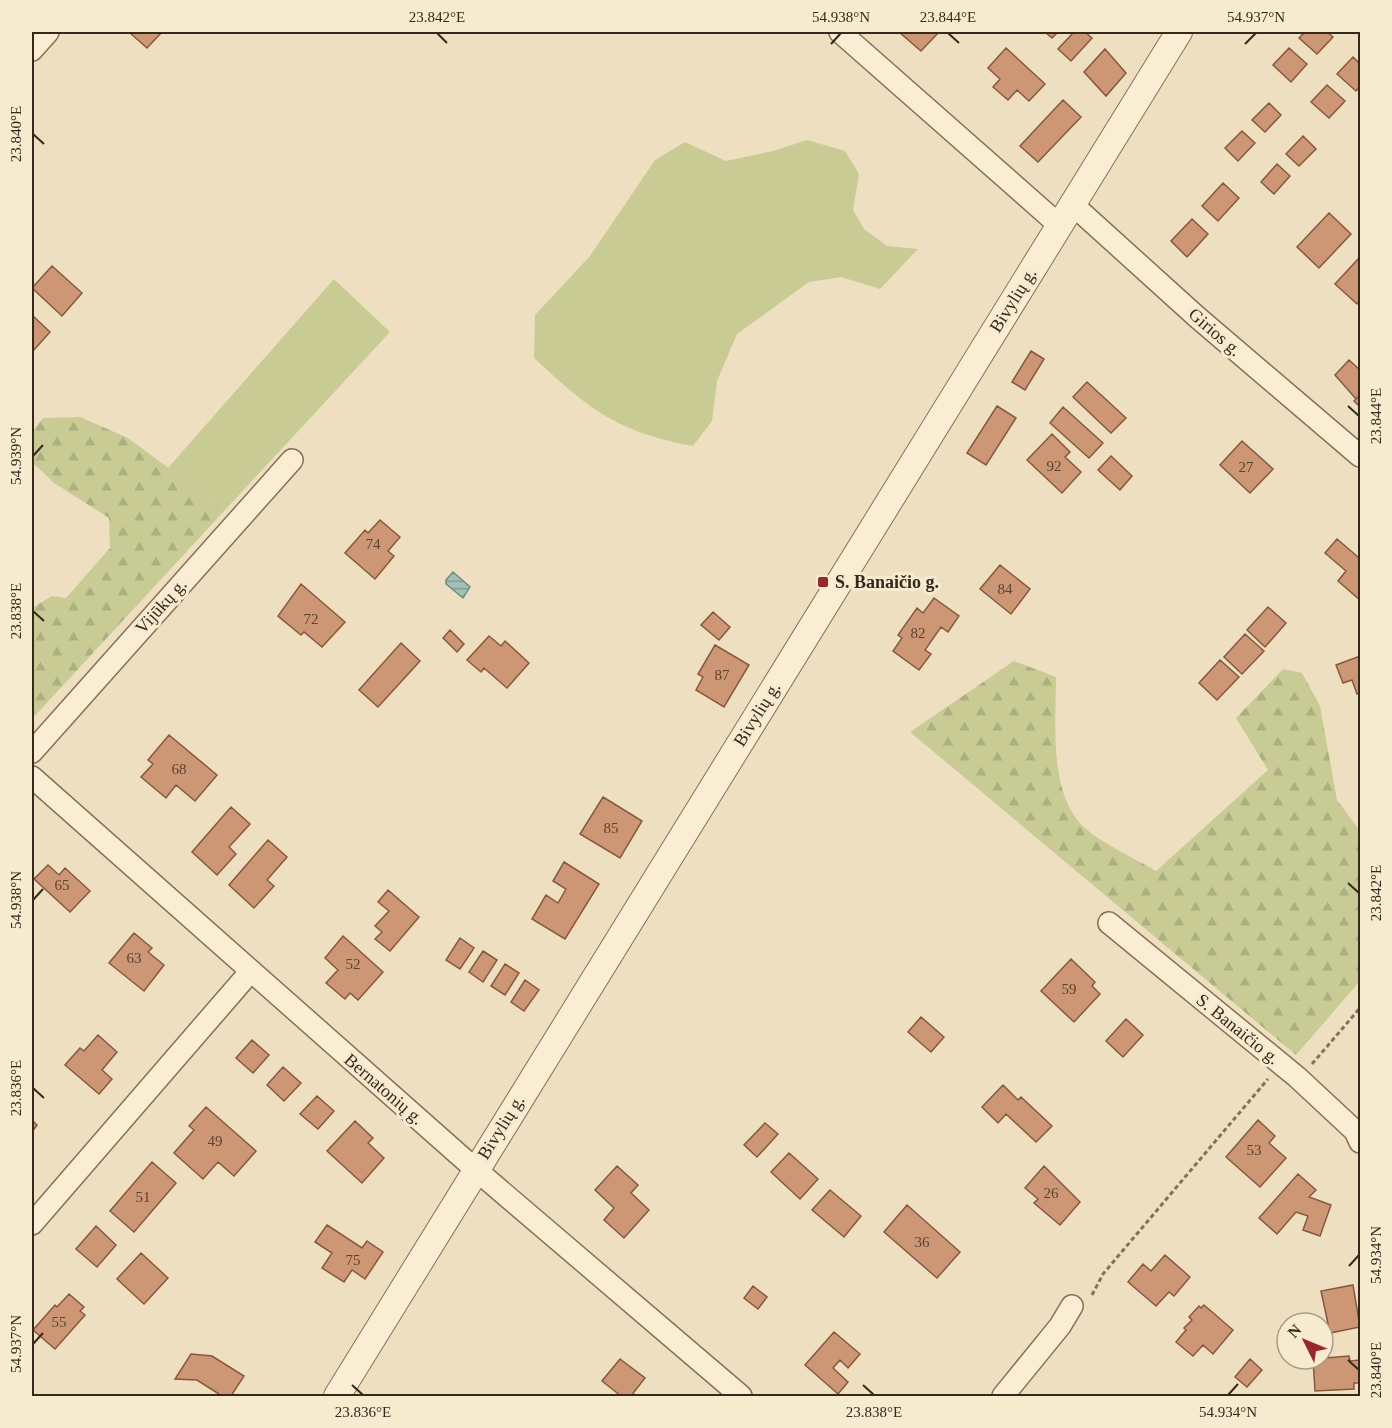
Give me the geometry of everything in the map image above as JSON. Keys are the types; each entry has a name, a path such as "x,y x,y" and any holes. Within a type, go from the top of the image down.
{"street":[{"path":"32,50 48,32"},
{"name":"Girios g.","path":"840,32 1065,215 1197,317 1360,456"},
{"name":"Bivylių g.","path":"337,1396 475,1169 1179,32"},
{"name":"Vijūkų g.","path":"32,752 292,460"},
{"name":"Bernatonių g.","path":"32,777 475,1169 741,1396"},
{"name":"S. Banaičio g.","path":"1108,923 1300,1079 1355,1131 1360,1142"},
{"path":"32,1224 250,972"},
{"path":"1003,1396 1060,1326 1072,1306"}],"path":[{"path":"1300,1079 1360,1008"},
{"path":"1092,1295 1103,1274 1281,1064"}],"green space":[{"path":"807,140 845,151 859,174 853,210 864,229 887,246 918,249 880,289 841,277 809,282 737,334 717,381 712,421 693,446 644,434 606,416 588,405 534,358 535,315 590,256 655,160 685,142 726,161 773,151"},
{"path":"334,279 390,332 225,510 168,468"},
{"path":"80,417 128,438 225,510 32,719 32,608 52,596 66,598 110,548 109,518 54,483 32,462 32,432 43,418"},
{"path":"1014,661 1056,677 1057,757 1065,797 1073,814 1085,828 1100,839 1156,871 1268,770 1236,718 1283,669 1302,673 1320,706 1337,800 1360,831 1360,981 1296,1055 910,732"}],"water":[{"path":"453,572 470,587 463,598 446,584 446,580"}],"building":[{"path":"129,32 162,32 147,48"},
{"path":"899,32 939,32 921,51"},
{"path":"1045,32 1058,32 1052,38"},
{"path":"1074,32 1085,32 1092,38 1071,61 1058,49"},
{"path":"1305,32 1327,32 1333,37 1317,54 1299,38"},
{"path":"1006,48 1045,84 1029,101 1017,90 1008,100 993,87 1000,79 988,68"},
{"path":"1289,48 1307,64 1291,82 1273,65"},
{"path":"1105,49 1126,73 1106,96 1084,72"},
{"path":"1353,57 1360,64 1360,86 1356,91 1337,74"},
{"path":"1327,85 1345,101 1329,118 1311,102"},
{"path":"1063,100 1081,117 1038,162 1020,146"},
{"path":"1269,103 1281,115 1265,132 1252,120"},
{"path":"1242,131 1255,143 1238,161 1225,148"},
{"path":"1303,136 1316,149 1299,166 1286,154"},
{"path":"1277,164 1290,176 1274,194 1261,182"},
{"path":"1223,183 1239,198 1218,221 1202,206"},
{"path":"1329,213 1351,234 1319,268 1297,247"},
{"path":"1192,219 1208,234 1187,257 1171,241"},
{"path":"1360,257 1360,300 1357,304 1335,284"},
{"path":"52,266 82,293 62,316 32,288"},
{"path":"32,315 50,332 32,352"},
{"path":"1031,351 1044,359 1025,390 1012,382"},
{"path":"1349,360 1360,370 1360,395 1356,399 1335,375"},
{"path":"1087,382 1126,418 1111,433 1073,397"},
{"path":"1360,395 1360,407 1354,401"},
{"path":"997,406 1016,418 986,465 967,453"},
{"path":"1063,407 1103,443 1089,458 1050,423"},
{"path":"1052,434 1070,452 1065,457 1081,472 1062,493 1027,460"},
{"path":"1242,441 1273,469 1250,493 1220,465"},
{"path":"1111,456 1132,476 1120,490 1098,470"},
{"path":"380,520 400,537 388,551 394,556 375,579 345,553 365,530 368,533"},
{"path":"1337,539 1358,557 1360,554 1360,600 1338,581 1346,571 1325,553"},
{"path":"1000,565 1030,589 1011,614 980,589"},
{"path":"301,584 345,622 322,647 304,632 301,635 278,616"},
{"path":"934,598 959,616 948,632 941,627 925,650 931,654 919,670 893,651 902,638 898,635 917,608 923,613"},
{"path":"1268,607 1286,623 1265,647 1247,630"},
{"path":"713,612 730,627 719,640 701,625"},
{"path":"450,630 464,644 457,652 443,638"},
{"path":"1245,634 1264,651 1242,674 1224,657"},
{"path":"489,636 501,646 505,641 529,663 507,688 484,668 481,672 467,660"},
{"path":"401,643 420,661 378,707 359,690"},
{"path":"715,645 749,665 724,707 696,690 703,677 698,674"},
{"path":"1360,656 1360,693 1357,694 1352,680 1343,683 1336,665"},
{"path":"1220,660 1239,677 1217,700 1199,683"},
{"path":"169,735 217,775 195,801 176,785 166,798 141,777 153,764 148,760"},
{"path":"603,797 642,821 620,858 580,834"},
{"path":"231,807 250,824 229,847 236,854 217,875 192,852"},
{"path":"268,840 287,857 267,880 274,886 254,908 229,885"},
{"path":"564,862 599,884 565,939 532,919 546,895 558,903 566,889 553,881"},
{"path":"48,865 59,875 65,868 90,891 70,912 34,879"},
{"path":"388,890 419,917 390,951 375,939 382,932 375,926 389,911 378,902"},
{"path":"134,933 152,948 148,952 164,965 144,991 109,963"},
{"path":"343,936 383,972 358,1000 350,993 345,999 326,983 338,970 325,958"},
{"path":"460,938 474,948 460,969 446,960"},
{"path":"483,951 497,960 483,982 469,972"},
{"path":"1071,959 1095,982 1092,986 1100,994 1074,1022 1041,991"},
{"path":"505,964 519,973 505,995 491,986"},
{"path":"525,980 539,990 524,1011 511,1002"},
{"path":"921,1017 944,1037 931,1052 908,1032"},
{"path":"1126,1019 1143,1035 1123,1057 1106,1041"},
{"path":"98,1035 117,1052 102,1070 112,1079 99,1094 65,1065 80,1048 84,1051"},
{"path":"252,1040 269,1055 253,1073 236,1058"},
{"path":"283,1067 301,1083 284,1101 267,1085"},
{"path":"1003,1085 1018,1100 1021,1097 1052,1126 1036,1142 1006,1114 998,1123 982,1107"},
{"path":"317,1096 334,1111 318,1129 300,1114"},
{"path":"206,1107 256,1151 234,1176 218,1162 203,1179 174,1153 194,1130 189,1126"},
{"path":"32,1120 37,1125 32,1132"},
{"path":"1258,1120 1275,1136 1269,1143 1286,1158 1260,1187 1226,1157"},
{"path":"355,1121 373,1138 368,1143 384,1158 362,1183 327,1151"},
{"path":"765,1123 778,1134 757,1157 744,1145"},
{"path":"789,1153 818,1179 800,1199 771,1172"},
{"path":"152,1162 176,1183 134,1232 110,1211"},
{"path":"617,1166 638,1185 631,1193 649,1210 624,1238 604,1220 614,1208 595,1190"},
{"path":"1044,1166 1080,1202 1060,1225 1034,1203 1038,1199 1025,1188"},
{"path":"1298,1174 1316,1190 1309,1197 1331,1205 1320,1236 1303,1230 1308,1216 1296,1212 1277,1234 1259,1218"},
{"path":"830,1190 861,1216 844,1237 812,1210"},
{"path":"907,1205 960,1252 937,1278 884,1232"},
{"path":"327,1225 362,1248 367,1241 383,1252 365,1279 352,1270 344,1282 322,1268 332,1253 315,1242"},
{"path":"96,1226 116,1245 97,1267 76,1249"},
{"path":"141,1253 168,1278 144,1304 117,1279"},
{"path":"1165,1255 1190,1277 1174,1296 1169,1292 1156,1306 1128,1282 1143,1264 1151,1271"},
{"path":"1353,1285 1360,1327 1335,1332 1335,1311 1325,1311 1321,1291"},
{"path":"753,1286 767,1297 758,1309 744,1298"},
{"path":"69,1294 84,1307 80,1311 85,1315 55,1349 33,1330 55,1305 57,1307"},
{"path":"1204,1305 1233,1330 1213,1354 1203,1345 1193,1356 1176,1342 1192,1320 1189,1317 1199,1306 1201,1308"},
{"path":"834,1332 860,1354 848,1368 840,1360 833,1368 848,1382 838,1394 805,1365"},
{"path":"191,1354 212,1356 244,1376 231,1396 222,1396 197,1380 175,1379"},
{"path":"1349,1356 1350,1361 1360,1360 1360,1383 1354,1383 1354,1389 1315,1391 1314,1371 1335,1371 1335,1357"},
{"path":"620,1359 645,1378 631,1396 621,1396 602,1381"},
{"path":"1250,1359 1262,1370 1247,1387 1235,1377"}],"place":[{"name":"S. Banaičio g.","path":"823,582"}]}
